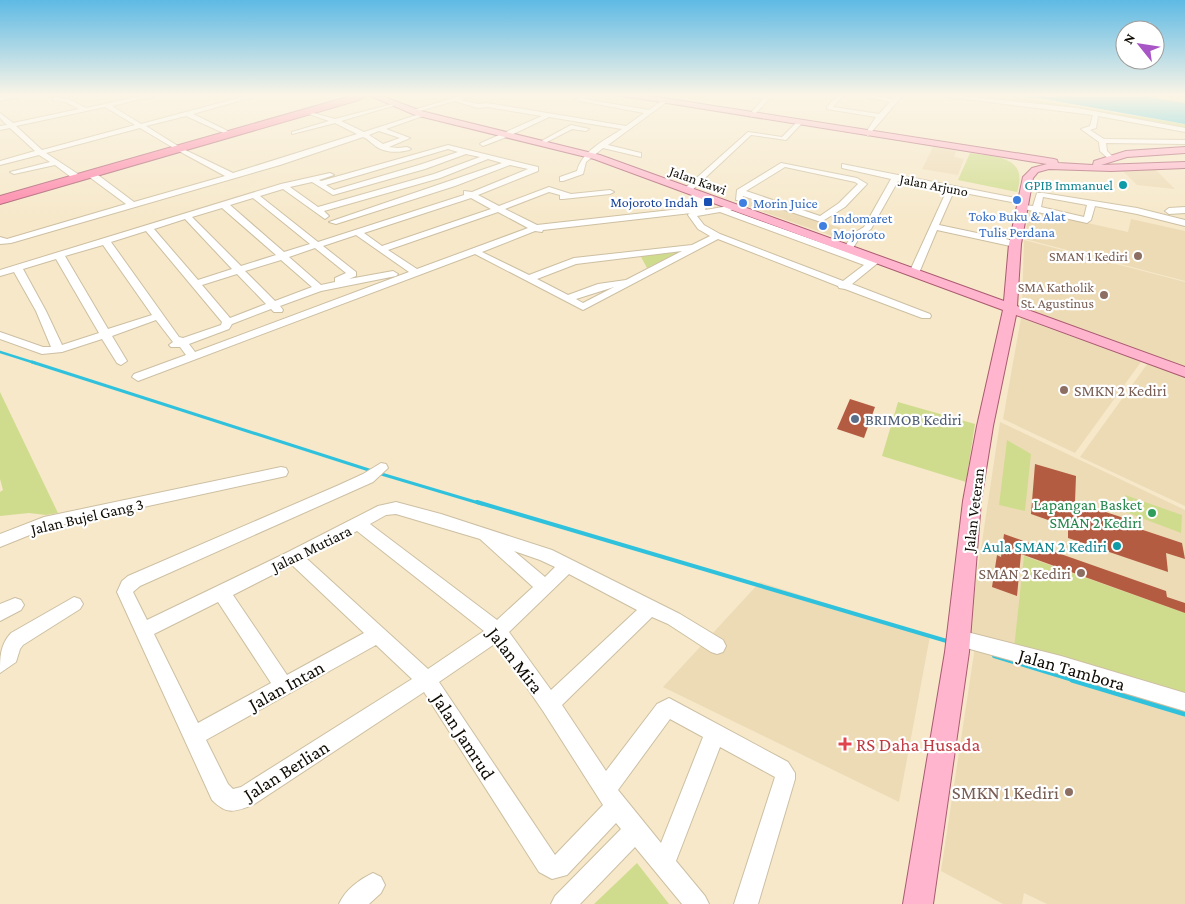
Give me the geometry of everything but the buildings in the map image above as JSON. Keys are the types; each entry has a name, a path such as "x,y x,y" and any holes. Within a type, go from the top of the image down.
{"highway":[{"path":"0,200 223,136"}],"main road":[{"name":"Jalan Kawi","path":"515,136 589,155 727,207 848,249 874,262 914,273 1185,372"},
{"path":"882,136 1079,165 1095,164 1126,154 1185,150"},
{"path":"983,152 1031,168 1130,168 1185,165"},
{"path":"1019,163 1018,161 1021,159 1033,159 1045,163 1047,166 1044,168"},
{"path":"1111,159 1130,168"},
{"path":"1019,163 1028,178 1035,170 1044,168"},
{"name":"Jalan Veteran","path":"918,904 958,643 972,501 984,426 1010,308 1015,244 1027,207 1028,178"}],"street":[{"path":"22,136 40,152 78,178"},
{"path":"0,162 101,136"},
{"path":"158,136 232,176"},
{"path":"0,240 2,242 8,241 232,176 355,136"},
{"path":"368,136 373,138 375,143 382,147 396,152 407,149"},
{"path":"382,147 406,138 401,136"},
{"path":"483,144 501,136"},
{"path":"541,143 553,136"},
{"path":"563,179 580,172 583,162 589,155 617,136"},
{"path":"138,377 413,272 539,230 668,215 702,208 691,192 747,136"},
{"path":"756,136 779,143 787,136"},
{"path":"1095,136 1102,141 1185,142"},
{"path":"1102,141 1104,151 1111,159"},
{"path":"603,146 638,155"},
{"path":"194,283 472,196 534,170 512,162 448,147 388,166 320,184"},
{"path":"334,193 422,167 467,151"},
{"path":"318,210 437,176 488,157"},
{"path":"407,159 472,196 539,230"},
{"path":"333,222 452,184 512,162"},
{"path":"14,172 55,163"},
{"path":"0,273 284,186 312,179 388,166"},
{"path":"668,215 692,215 727,207 740,195 780,166 793,166 857,180 863,184 824,219 818,219 750,195 740,195"},
{"path":"750,195 793,166"},
{"name":"Jalan Arjuno","path":"845,166 1087,220 1092,203"},
{"path":"91,174 132,205"},
{"path":"848,249 857,235 867,229 872,223 896,178"},
{"path":"312,179 347,202"},
{"path":"284,186 333,222 381,249 413,272"},
{"path":"381,249 499,210 549,189 570,196 610,192"},
{"path":"914,273 936,227 951,189"},
{"path":"1027,207 1042,194 1168,215 1185,223"},
{"path":"177,342 224,327 228,322 353,274 255,196"},
{"path":"224,205 282,256 323,287 413,272"},
{"path":"727,207 874,262"},
{"path":"1168,215 1185,210"},
{"path":"692,215 700,227 717,236 843,286 926,316"},
{"path":"189,216 243,267 293,319"},
{"path":"936,227 1015,244"},
{"path":"148,228 228,322"},
{"path":"445,262 461,261 539,230"},
{"path":"480,254 583,307 717,236"},
{"path":"105,241 188,359"},
{"path":"529,279 574,261 696,246"},
{"path":"635,253 648,272"},
{"path":"60,255 121,361"},
{"path":"843,286 874,262"},
{"path":"17,268 41,312 58,350"},
{"path":"0,335 42,351 58,350 159,316"},
{"name":"Jalan Berlian","path":"377,471 134,582 128,586 125,592 220,792 229,801 236,801 245,797 427,680"},
{"name":"Jalan Bujel Gang 3","path":"0,541 44,523 280,472"},
{"name":"Jalan Mutiara","path":"143,631 294,557 383,510 396,508 484,534 546,555 674,619 717,646"},
{"name":"Jalan Mira","path":"359,524 498,631 550,704 611,799 697,904"},
{"name":"Jalan Mutiara","path":"484,534 545,587"},
{"name":"Jalan Jamrud","path":"294,557 427,680 547,864 552,868 559,867 611,799"},
{"path":"427,680 498,631 568,565"},
{"path":"221,592 284,686"},
{"path":"0,664 10,656 11,646 17,639 74,604"},
{"path":"550,704 650,608"},
{"name":"Jalan Intan","path":"194,736 379,634"},
{"name":"Jalan Tambora","path":"958,643 1061,664 1185,702"},
{"path":"611,799 664,711 669,708 779,768 785,773 785,779 746,904"},
{"path":"664,863 715,734"},
{"path":"564,904 636,830"},
{"path":"351,904 373,885"}],"shaded area":[{"path":"933,147 956,151 954,157 964,159 958,175 922,169"},
{"path":"1155,169 1175,189 1137,185 1123,171"},
{"path":"750,197 844,229 838,238 738,203"},
{"name":"SMAN 1 Kediri","path":"1029,210 1128,232 1131,219 1185,231 1185,281 1025,239"},
{"name":"SMA Katholik St. Agustinus","path":"1024,240 1185,282 1185,367 1022,308"},
{"name":"SMKN 2 Kediri","path":"1021,318 1141,362 1075,453 1003,419"},
{"path":"1148,363 1185,377 1185,506 1080,457"},
{"name":"SMAN 2 Kediri","path":"1000,422 1185,510 1185,700 968,635"},
{"name":"RS Daha Husada","path":"760,582 930,636 899,802 663,687"},
{"name":"SMKN 1 Kediri","path":"975,647 1185,713 1185,904 1047,904 1024,893 1022,904 1003,904 941,871"}],"green space":[{"path":"970,153 1008,160 1018,171 1017,192 958,180"},
{"path":"686,249 647,268 640,255"},
{"path":"0,392 58,513 0,516 0,492 3,490 0,479"},
{"path":"898,402 975,424 966,482 882,456"},
{"path":"1007,440 1031,454 1025,511 999,505"},
{"name":"Lapangan Basket SMAN 2 Kediri","path":"1125,495 1182,515 1181,533 1123,511"},
{"path":"1024,556 1185,613 1185,699 1014,648"},
{"path":"637,863 669,904 594,904"}],"waterway":[{"path":"0,352 35,363"},
{"path":"32,362 372,471"},
{"path":"378,473 482,504"},
{"path":"477,502 950,642"},
{"path":"994,656 1076,681"},
{"path":"1072,680 1185,714"}],"place":[{"name":"GPIB Immanuel","path":"1123,185"},
{"name":"Toko Buku & Alat Tulis Perdana","path":"1017,200"},
{"name":"Mojoroto Indah","path":"708,202"},
{"name":"Morin Juice","path":"743,203"},
{"name":"Indomaret Mojoroto","path":"823,226"},
{"name":"SMAN 1 Kediri","path":"1138,256"},
{"name":"SMA Katholik St. Agustinus","path":"1104,295"},
{"name":"SMKN 2 Kediri","path":"1064,390"},
{"name":"BRIMOB Kediri","path":"855,419"},
{"name":"Lapangan Basket SMAN 2 Kediri","path":"1152,513"},
{"name":"Aula SMAN 2 Kediri","path":"1117,546"},
{"name":"SMAN 2 Kediri","path":"1081,573"},
{"name":"RS Daha Husada","path":"845,744"},
{"name":"SMKN 1 Kediri","path":"1069,792"}]}
